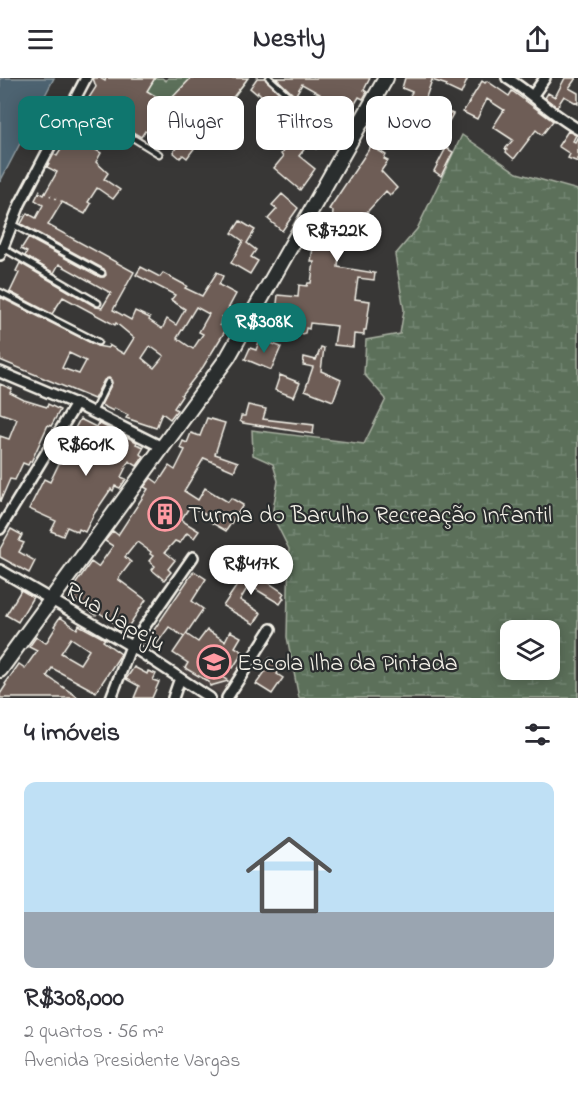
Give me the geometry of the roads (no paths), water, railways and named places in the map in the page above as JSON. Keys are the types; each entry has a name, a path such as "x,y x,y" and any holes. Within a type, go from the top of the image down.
{"street":[{"path":"77,96 86,78"},
{"path":"0,670 233,348 386,78"},
{"path":"507,78 533,94 551,112 578,129"},
{"path":"533,94 545,78"},
{"path":"1,252 11,224 48,150"},
{"path":"0,372 76,404 162,447"},
{"path":"0,529 76,404"},
{"path":"111,698 131,646 193,557"},
{"name":"Rua Japeju","path":"0,570 131,646 210,698"},
{"path":"227,698 271,629"},
{"path":"173,698 180,678"}],"lane":[{"path":"269,78 289,96"},
{"path":"135,139 159,154"},
{"path":"11,224 102,273"},
{"path":"1,252 98,303"},
{"path":"0,292 98,342"},
{"path":"93,412 108,382"}],"water":[{"path":"0,78 54,78 45,96 18,96 18,147 0,182"}],"place":[{"name":"Turma do Barulho Recreação Infantil","path":"165,514"},
{"name":"Escola Ilha da Pintada","path":"214,662"}]}
